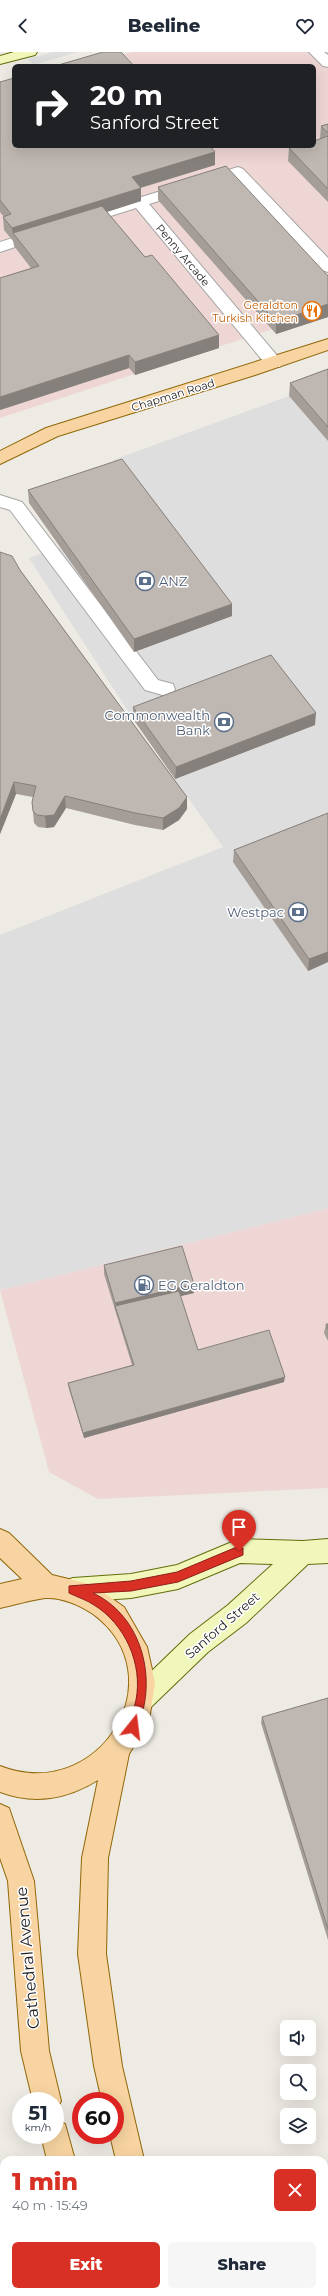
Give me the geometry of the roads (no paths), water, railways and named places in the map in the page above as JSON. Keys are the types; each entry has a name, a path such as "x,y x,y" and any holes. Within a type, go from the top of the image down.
{"main road":[{"name":"Chapman Road","path":"0,458 19,447 52,432 274,363 328,344"},
{"name":"Chapman Road","path":"0,463 19,447"},
{"path":"0,1541 45,1585"},
{"path":"0,1596 17,1589 45,1585 73,1590 98,1601 119,1619 134,1643 142,1670 141,1699 133,1727 117,1751 94,1771 67,1783 37,1787 8,1783 0,1779"},
{"path":"117,1751 95,1858 92,1954 108,2066 129,2156"},
{"name":"Cathedral Avenue","path":"0,1817 21,1881 35,2051 45,2092"},
{"path":"57,2144 60,2156"}],"street":[{"path":"0,60 30,52"},
{"path":"73,1590 131,1586 178,1577 239,1551 303,1553 328,1551"},
{"name":"Sanford Street","path":"141,1699 199,1643 237,1614 303,1553"}],"lane":[{"path":"316,52 328,63"},
{"path":"0,246 238,172 328,267"},
{"name":"Penny Arcade","path":"139,202 274,363"},
{"path":"0,501 16,506 152,685 166,689"}],"place":[{"name":"Geraldton Turkish Kitchen","path":"312,311"},
{"name":"ANZ","path":"145,581"},
{"name":"Commonwealth Bank","path":"224,722"},
{"name":"Westpac","path":"298,912"},
{"name":"EG Geraldton","path":"144,1285"}]}
